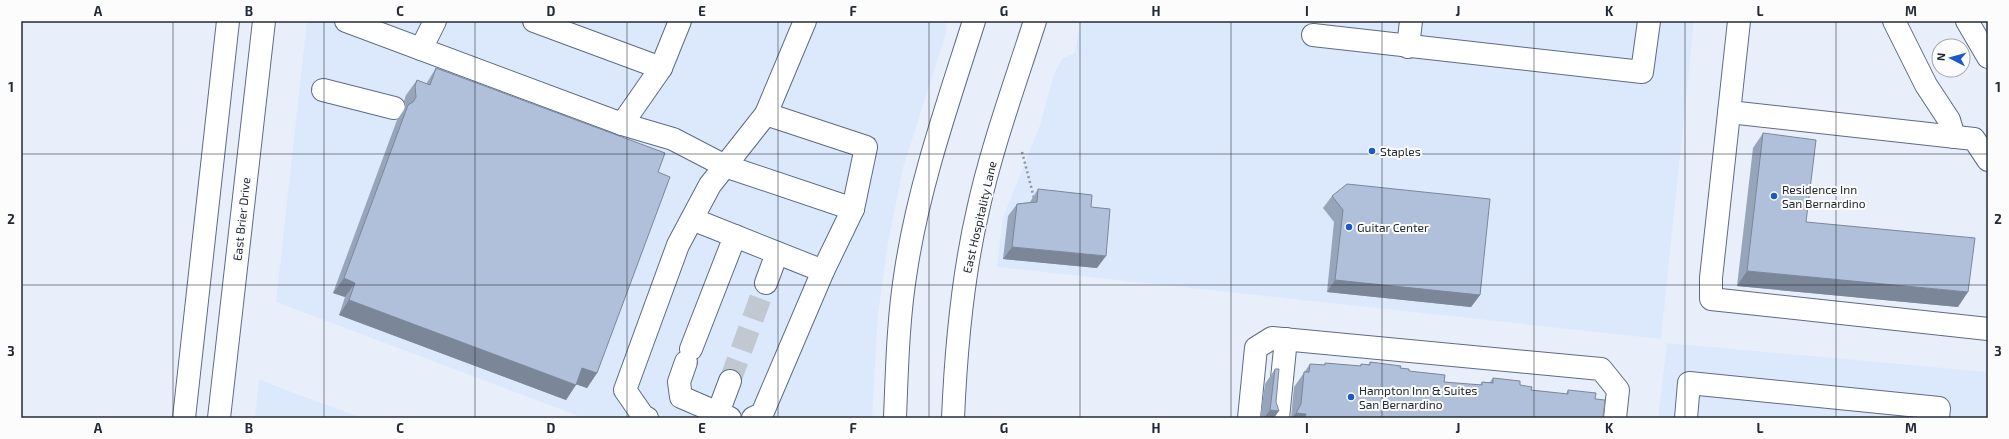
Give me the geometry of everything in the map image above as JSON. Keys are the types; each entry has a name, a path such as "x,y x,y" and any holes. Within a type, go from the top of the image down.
{"street":[{"path":"184,418 228,21"},
{"name":"East Brier Drive","path":"219,418 264,21"},
{"path":"346,21 622,124 673,139 725,166 853,209"},
{"path":"421,49 435,21"},
{"path":"534,21 661,68"},
{"path":"622,124 661,68 680,21"},
{"path":"646,418 625,390 678,245 710,186 766,114 805,21"},
{"path":"895,418 898,345 907,263 919,204 936,141 974,21"},
{"name":"East Hospitality Lane","path":"953,418 956,356 964,284 978,210 988,168 1035,21"},
{"path":"1408,47 1411,21"},
{"path":"1313,35 1408,47 1642,72 1649,21"},
{"path":"1739,21 1711,278 1711,299 1988,329"},
{"path":"1894,21 1926,85 1949,120 1954,137"},
{"path":"1967,21 1988,57"},
{"path":"323,90 394,108"},
{"path":"1729,112 1974,139 1988,160"},
{"path":"753,418 762,414 823,271 853,209 866,147 766,114"},
{"path":"692,219 823,271"},
{"path":"730,381 724,415 681,397 679,382 735,236"},
{"path":"766,282 777,253"},
{"path":"198,288 232,295"},
{"path":"1249,418 1256,348 1272,338 1601,369 1618,390 1615,418"},
{"path":"1278,418 1286,339"},
{"path":"1686,418 1689,383 1939,408 1938,418"}],"path":[{"path":"1022,152 1035,202"}],"shaded area":[{"path":"307,21 945,21 947,30 903,168 888,243 878,315 872,418 584,418 276,302"},
{"path":"1080,21 1694,21 1661,339 997,267 1003,217 1040,125 1054,74 1063,58 1075,53"},
{"path":"1667,343 1988,372 1988,418 1658,418"},
{"path":"259,379 291,392 363,418 255,418"}],"building":[{"path":"436,68 665,153 658,172 670,177 597,373 582,368 576,385 349,300 355,283 344,278 408,105 413,102 416,97 415,86 417,80 430,85"},
{"name":"Residence Inn San Bernardino","path":"1763,133 1816,140 1806,222 1975,238 1968,292 1747,271"},
{"path":"1347,184 1490,199 1480,295 1335,280 1343,210 1332,196"},
{"path":"1038,189 1092,195 1091,207 1110,209 1106,256 1012,247 1017,204 1037,202"},
{"name":"Hampton Inn & Suites San Bernardino","path":"1370,362 1401,366 1400,368 1409,369 1409,371 1445,375 1444,382 1482,385 1482,382 1493,383 1493,378 1520,381 1520,385 1532,387 1531,390 1568,394 1568,390 1596,393 1595,399 1605,400 1603,418 1305,418 1306,414 1296,413 1301,404 1304,372 1309,372 1310,364 1325,365 1325,363 1361,366 1361,364 1370,365"},
{"path":"1275,369 1279,369 1276,402 1279,411 1270,410"}],"tunnel":[{"path":"730,381 766,283"}],"place":[{"name":"Staples","path":"1372,151"},
{"name":"Residence Inn San Bernardino","path":"1774,196"},
{"name":"Guitar Center","path":"1349,227"},
{"name":"Hampton Inn & Suites San Bernardino","path":"1351,397"}]}
